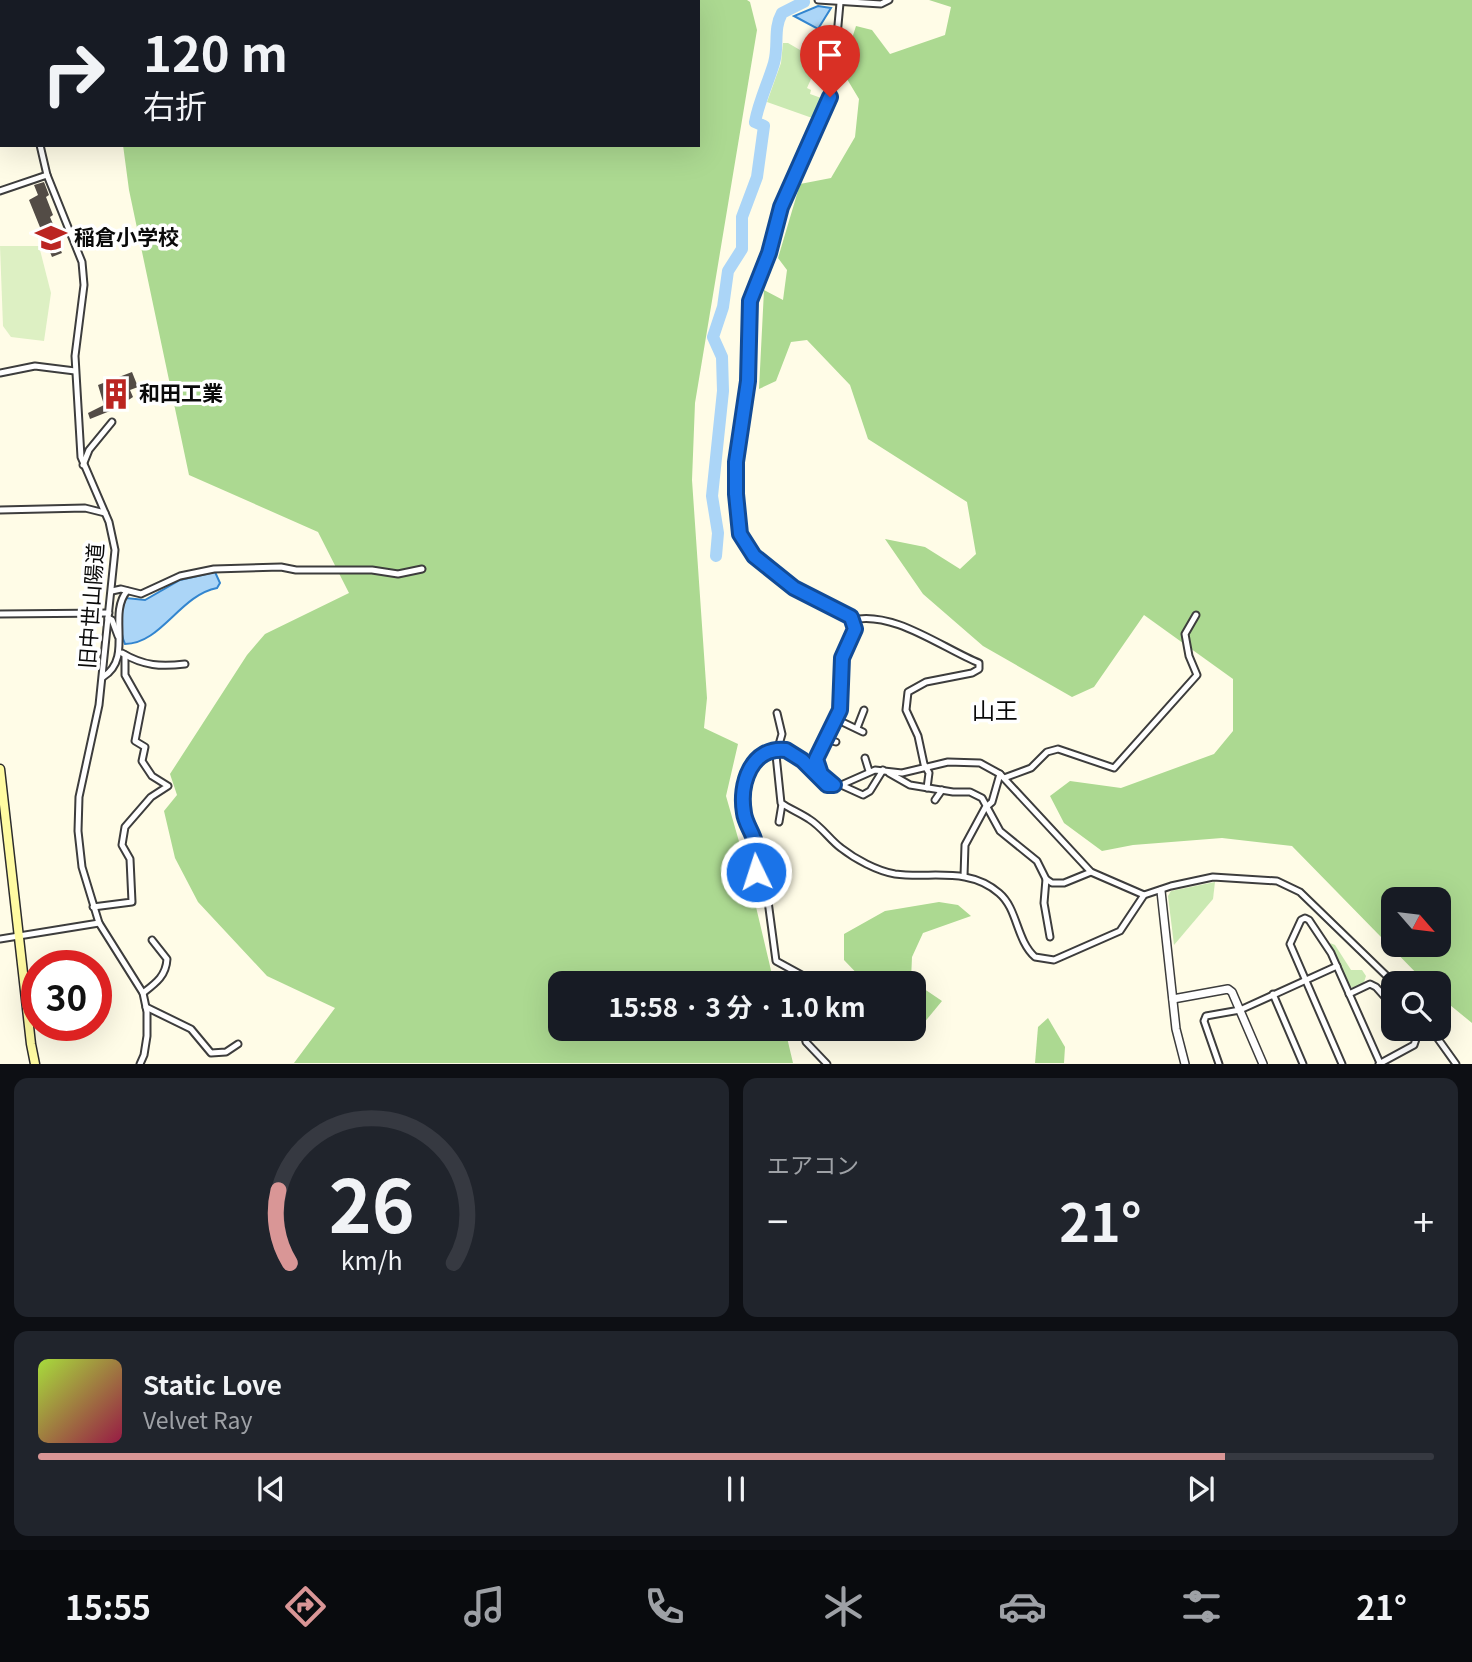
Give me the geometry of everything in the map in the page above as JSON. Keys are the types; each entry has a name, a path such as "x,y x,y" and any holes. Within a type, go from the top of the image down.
{"main road":[{"path":"0,769 35,1063"}],"street":[{"path":"818,0 881,4 890,0"},
{"path":"840,3 830,97 781,207 769,253 750,301 748,381 736,462 740,534 754,556 794,588 852,620 902,624 947,650 979,663 979,669 972,673 926,682 908,692 906,710 918,736 929,773 927,788"},
{"name":"旧中世山陽道","path":"40,147 47,175 82,262 84,285 75,371 83,465 110,522 115,551 103,677 96,725 77,813 82,867 99,923 143,993 146,1007 146,1045 140,1063"},
{"path":"0,191 47,175"},
{"path":"0,373 35,366 75,371"},
{"path":"83,465 89,450 112,422"},
{"path":"0,510 85,508 105,513"},
{"path":"112,591 141,594 180,576 214,569 281,567 296,570 372,570 398,573 422,569"},
{"path":"119,639 119,602 127,591"},
{"path":"0,614 109,616 119,639 125,675 142,705 135,741 145,747 142,761 146,769 168,786 151,797 125,827 122,845 131,859 132,902 93,907"},
{"path":"1002,776 1031,768 1047,752 1058,749 1114,768 1197,675 1189,656 1185,634 1196,615"},
{"path":"852,620 854,633 842,658 840,710 824,739 816,759 817,767 825,779 863,795 885,770"},
{"path":"103,677 122,653"},
{"path":"122,653 136,662 160,667 186,664"},
{"path":"857,728 864,710"},
{"path":"777,713 782,734 777,750 779,799 782,804 811,820 841,848 876,868 894,874 964,876 1000,893 1007,901 1022,941 1035,957 1046,961 1120,931 1144,895"},
{"path":"836,719 863,732"},
{"path":"824,739 836,742"},
{"path":"794,971 776,961 768,901 756,872 754,837 743,811 752,763 761,753 777,750 790,751 827,785 838,785 869,771 902,773 948,762 987,765 1002,776 1091,872 1144,895 1213,877 1287,884 1300,892 1382,971"},
{"path":"865,758 869,771"},
{"path":"885,770 902,782 927,788 970,792 982,798 1000,831 1037,861 1046,879 1044,903 1050,937"},
{"path":"964,876 965,845 985,808 992,802 1002,776"},
{"path":"936,800 942,790"},
{"path":"779,822 782,804"},
{"path":"1046,879 1058,884 1091,872"},
{"path":"1161,891 1173,999 1185,1063"},
{"path":"1342,1063 1290,944 1301,920 1305,918 1326,944 1338,966 1380,1063 1414,1045 1415,1041"},
{"path":"0,939 99,923"},
{"path":"143,993 160,980 167,967 167,959 152,940"},
{"path":"1219,1063 1204,1021 1206,1016 1240,1010 1338,966"},
{"path":"1349,993 1370,984 1381,992"},
{"path":"1173,999 1228,989 1232,992 1263,1063"},
{"path":"1273,994 1303,1063"},
{"path":"146,1007 191,1028 211,1054 226,1052 238,1044"},
{"path":"806,1041 827,1063"},
{"path":"1440,1041 1456,1063"}],"green space":[{"path":"700,0 750,2 757,30 695,403 692,480 707,698 704,728 738,744 726,796 771,971 548,971 548,1041 788,1041 793,1063 294,1063 335,1008 267,976 198,902 175,858 164,811 177,795 170,774 247,655 265,634 349,593 318,532 189,475 129,190 123,147 700,147"},
{"path":"929,0 1472,0 1472,1023 1451,1006 1451,971 1414,971 1401,957 1451,957 1451,887 1381,887 1381,937 1292,846 1222,838 1133,845 1102,851 1064,823 1050,796 1070,781 1121,788 1214,754 1233,731 1233,679 1144,615 1094,687 1072,697 983,646 923,594 885,539 925,547 960,569 976,554 967,502 868,439 850,385 807,340 791,342 776,381 759,389 764,290 783,300 787,270 778,258 800,184 831,178 855,137 859,99 847,79 848,51 856,26 872,30 890,54 945,35 951,7"},
{"path":"783,43 788,43 819,61 807,88 811,90 810,94 824,99 815,119 767,102 781,63"},
{"path":"0,246 39,246 51,293 44,341 11,337 3,326"},
{"path":"1215,882 1213,899 1174,945 1168,896 1171,891"},
{"path":"939,902 958,905 971,916 923,933 912,957 911,971 855,971 844,960 844,934 885,911"},
{"path":"1330,943 1335,945 1351,970 1362,970 1366,976 1364,982 1354,988 1349,986"},
{"path":"926,990 942,1001 926,1020"},
{"path":"1048,1018 1065,1047 1064,1063 1035,1063 1038,1027"}],"water":[{"path":"818,6 831,8 818,29 794,16"},
{"path":"215,572 220,583 217,588 192,600 149,636 138,642 125,644 121,621 126,598 145,600 180,580"}],"building":[{"path":"44,182 53,215 50,217 55,229 52,231 62,253 52,257 29,200 38,195 34,185"},
{"name":"和田工業","path":"132,372 138,387 130,390 133,397 115,409 90,419 88,413 104,405 98,385"}],"waterway":[{"path":"716,556 718,533 712,496 723,391 722,357 713,337 723,307 728,271 742,249 742,217 757,177 764,126 755,122 774,63 779,19 782,13 804,2"}],"place":[{"name":"稲倉小学校","path":"51,238"},
{"name":"和田工業","path":"116,394"}],"district":[{"name":"山王","path":"995,711"}],"route":[{"path":"756,872 757,852 754,837 743,811 752,763 761,753 781,749 790,751 827,785 830,787 835,784 821,774 816,759 840,710 842,658 855,629 851,617 794,588 771,571 744,545 738,524 736,494 739,429 748,381 750,301 769,253 781,207 830,97"}]}
